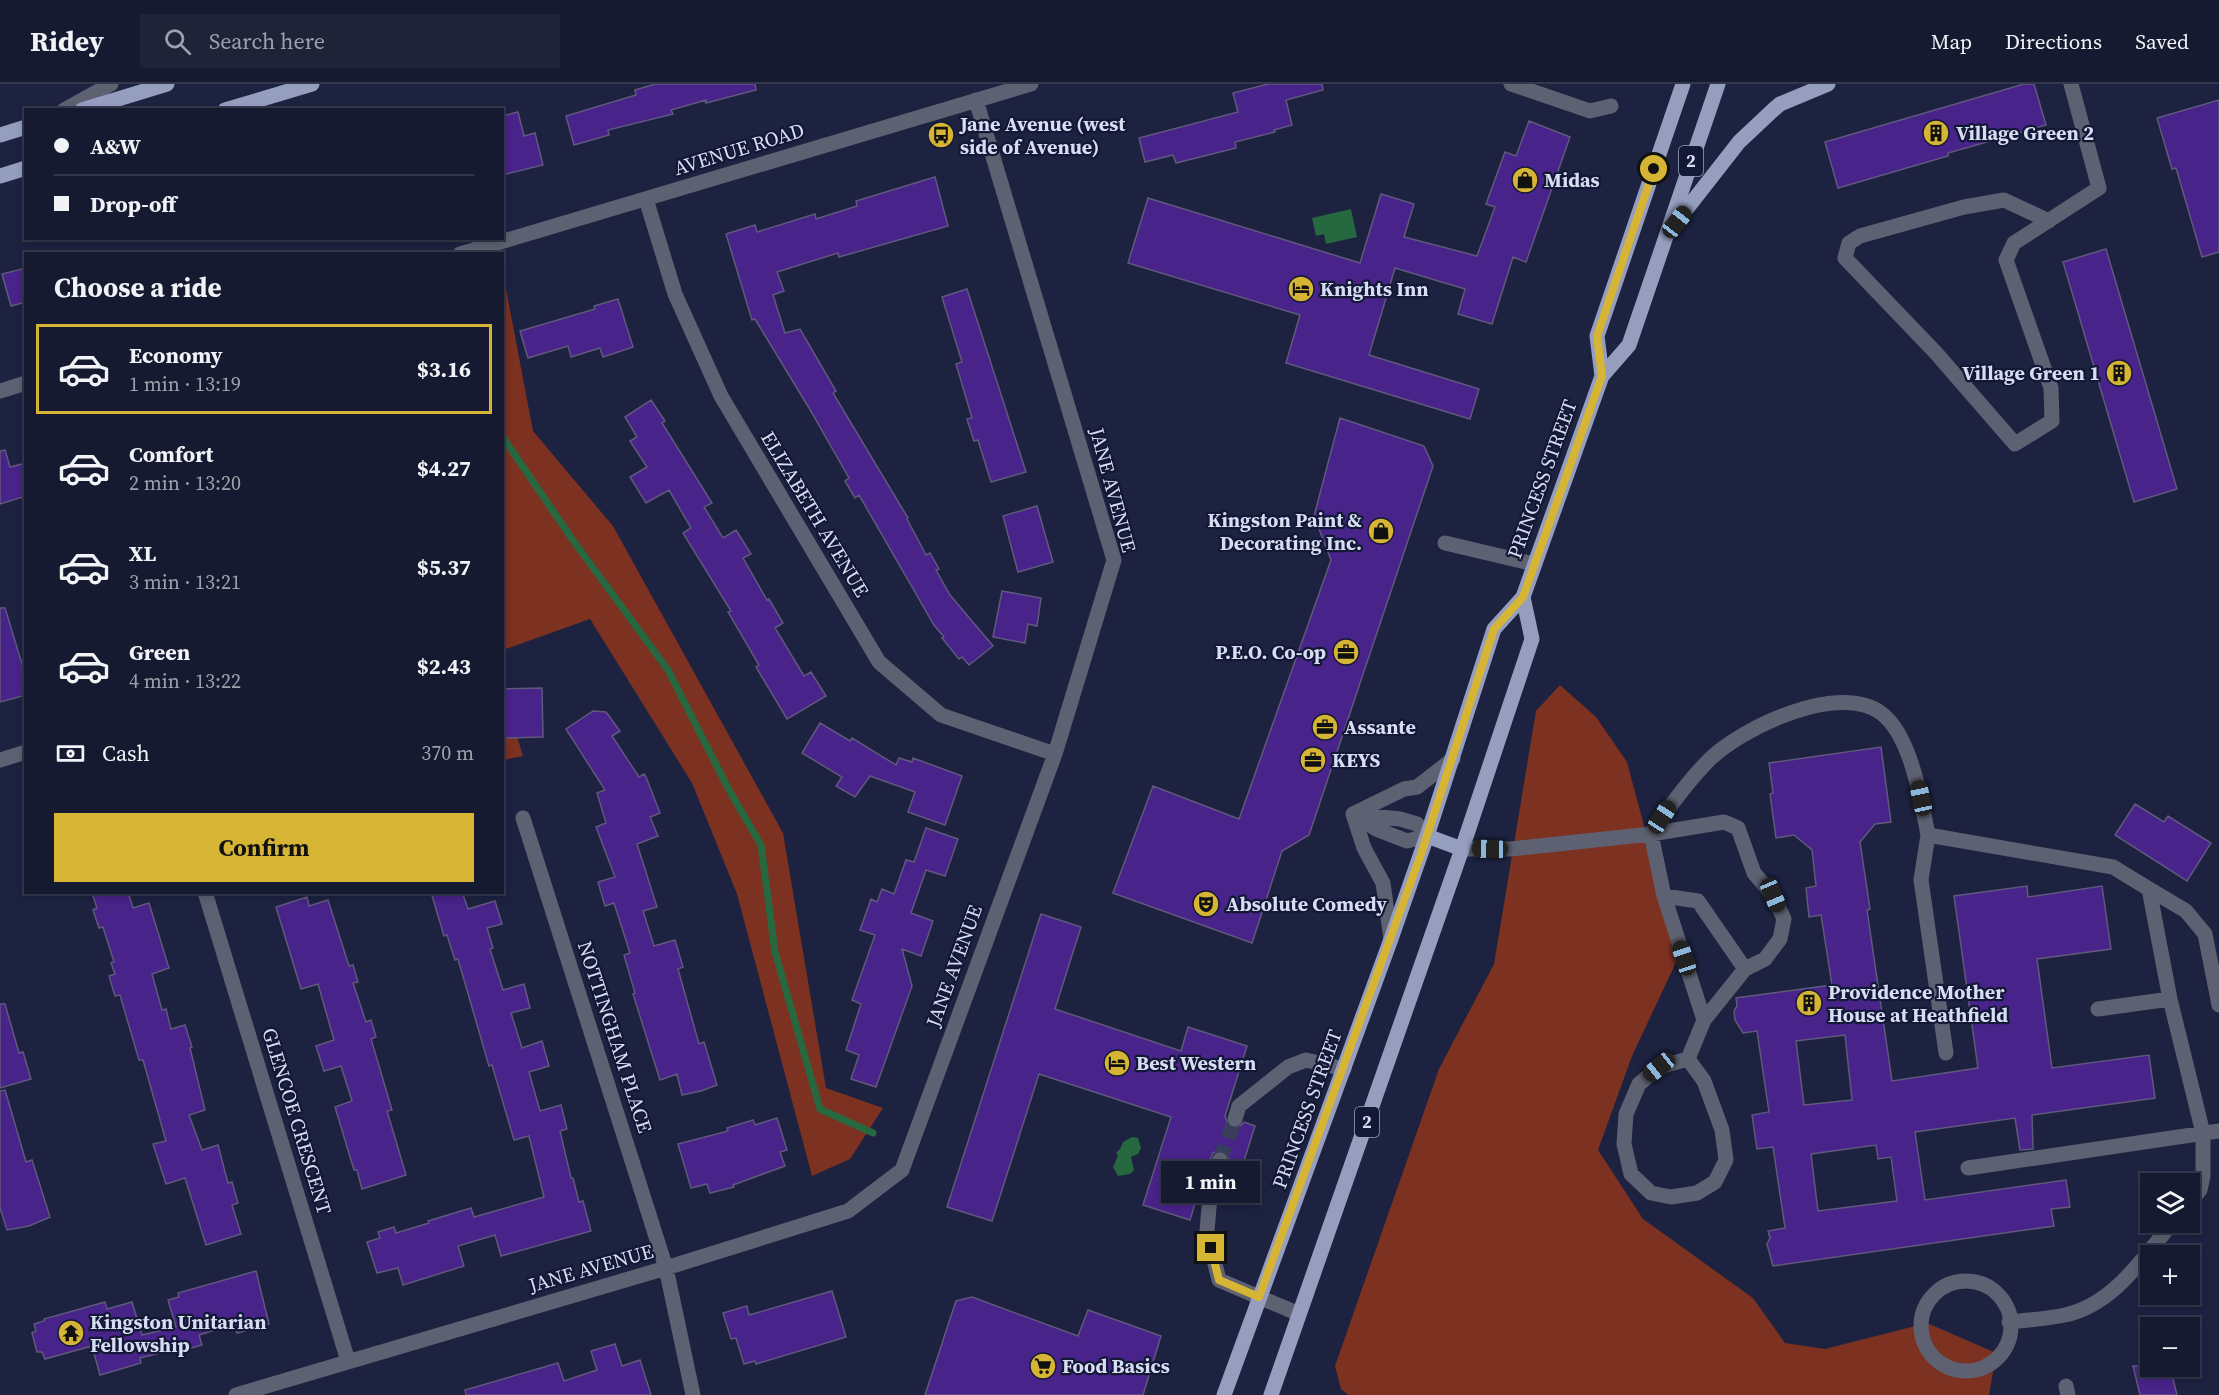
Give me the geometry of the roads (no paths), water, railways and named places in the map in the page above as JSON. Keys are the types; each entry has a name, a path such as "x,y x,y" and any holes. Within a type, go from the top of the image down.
{"main road":[{"path":"89,108 167,84"},
{"path":"232,108 310,84"},
{"name":"PRINCESS STREET","path":"1602,376 1597,336 1683,84"},
{"name":"PRINCESS STREET","path":"1224,1395 1391,939 1494,629 1523,597 1602,376 1629,345 1718,84"},
{"path":"1664,238 1739,142 1772,111 1780,104 1828,84"},
{"path":"0,135 24,128"},
{"path":"0,176 24,169"},
{"name":"2","path":"1271,1395 1462,849 1532,639 1523,597"},
{"path":"1427,836 1462,849"}],"street":[{"path":"68,108 111,84"},
{"name":"AVENUE ROAD","path":"467,252 1031,84"},
{"path":"1511,84 1590,111 1611,106"},
{"path":"2049,221 2004,200 1964,207 1860,236 1849,243 1845,258 1936,353 2015,444 2052,421 2051,388 2006,260 2014,243 2049,221 2099,188 2071,84"},
{"name":"JANE AVENUE","path":"236,1395 666,1268 848,1211 902,1170 1055,754 1114,560 976,100"},
{"name":"ELIZABETH AVENUE","path":"646,199 675,294 721,396 879,662 941,715 1055,754"},
{"path":"0,391 24,384"},
{"path":"1445,543 1534,564"},
{"path":"1704,1020 1664,896 1651,834 1674,799 1704,766 1741,735 1786,715 1829,703 1858,703 1882,713 1902,739 1917,780 1928,835 1921,880 1946,1053"},
{"path":"0,760 24,753"},
{"path":"1353,814 1404,789 1417,787 1452,759"},
{"path":"1353,814 1400,819 1417,824 1427,836"},
{"path":"1353,814 1364,848 1383,883 1391,939"},
{"name":"NOTTINGHAM PLACE","path":"523,818 666,1268 693,1395"},
{"path":"1462,849 1511,849 1651,834 1724,822 1738,828 1754,873 1773,895 1784,919 1780,939 1765,959 1745,969 1704,1020 1688,1059"},
{"path":"1928,835 2114,867 2186,911 2205,934 2219,1005"},
{"path":"2149,889 2170,999 2211,1132 2200,1190"},
{"name":"GLENCOE CRESCENT","path":"206,894 348,1361"},
{"path":"1664,896 1698,901 1745,969"},
{"path":"2098,1009 2170,999"},
{"path":"1688,1059 1704,1081 1708,1091 1722,1130 1726,1160 1715,1182 1697,1193 1671,1197 1651,1192 1631,1174 1624,1144 1626,1114 1639,1084 1659,1067 1688,1059"},
{"path":"1234,1119 1239,1106 1288,1067 1306,1060 1344,1069"},
{"path":"1968,1168 2211,1132"},
{"path":"1220,1160 1211,1184 1207,1231 1219,1280 1299,1314"},
{"path":"2009,1322 2066,1315 2096,1303 2120,1285 2164,1233"},
{"path":"1960,1281 1975,1281 1988,1287 1999,1296 2007,1308 2009,1322 2010,1337 2004,1351 1993,1363 1979,1370 1964,1372 1948,1369 1935,1360 1926,1348 1921,1333 1921,1317 1926,1304 1941,1288 1960,1281"}],"waterway":[{"path":"504,439 572,539 668,670 729,790 761,845 775,952 820,1109 873,1133"}],"tunnel":[{"path":"1220,1160 1235,1119"}],"place":[{"name":"Village Green 2","path":"1936,133"},
{"name":"Jane Avenue (west side of Avenue)","path":"941,135"},
{"name":"Midas","path":"1525,180"},
{"name":"Knights Inn","path":"1301,289"},
{"name":"Village Green 1","path":"2119,373"},
{"name":"Kingston Paint & Decorating Inc.","path":"1381,531"},
{"name":"P.E.O. Co-op","path":"1346,652"},
{"name":"Assante","path":"1325,727"},
{"name":"KEYS","path":"1313,760"},
{"name":"Absolute Comedy","path":"1206,904"},
{"name":"Providence Mother House at Heathfield","path":"1809,1003"},
{"name":"Best Western","path":"1117,1063"},
{"name":"Kingston Unitarian Fellowship","path":"71,1333"},
{"name":"Food Basics","path":"1043,1366"}]}
